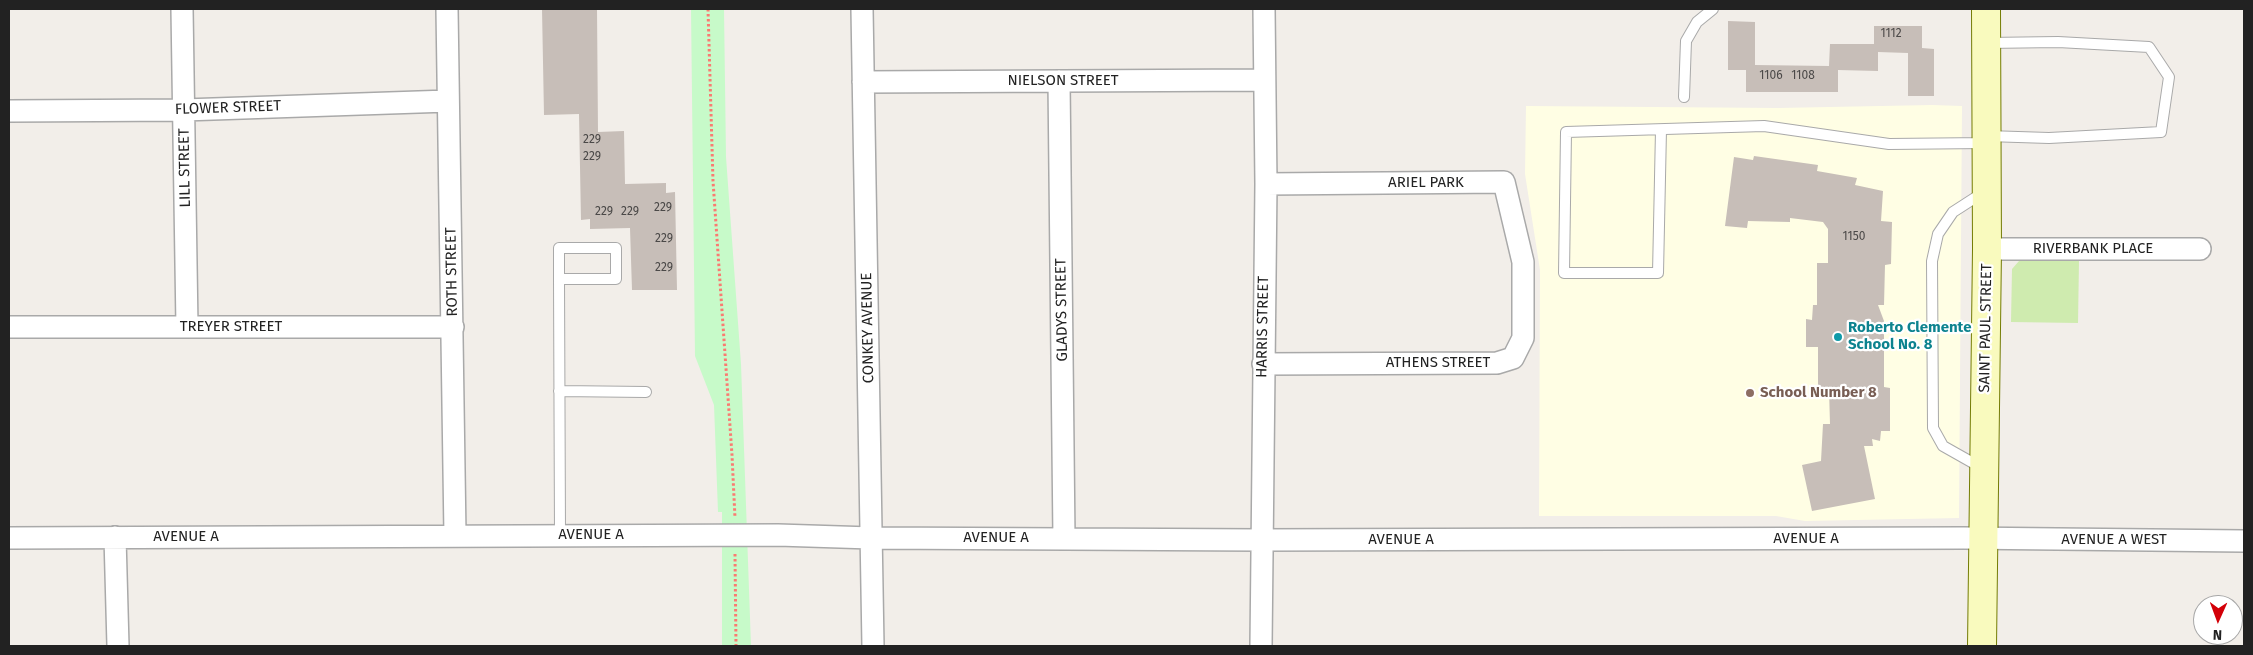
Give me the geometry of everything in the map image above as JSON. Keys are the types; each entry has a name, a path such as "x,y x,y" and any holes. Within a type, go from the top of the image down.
{"main road":[{"name":"SAINT PAUL STREET","path":"1982,646 1987,249 1986,9"}],"street":[{"name":"LILL STREET","path":"182,9 187,327"},
{"name":"ROTH STREET","path":"447,9 455,535"},
{"name":"CONKEY AVENUE","path":"862,9 873,646"},
{"name":"HARRIS STREET","path":"1261,646 1266,184 1263,80 1264,9"},
{"name":"NIELSON STREET","path":"863,82 1263,80"},
{"name":"GLADYS STREET","path":"1059,81 1064,539"},
{"name":"FLOWER STREET","path":"9,111 184,110 448,101"},
{"name":"ARIEL PARK","path":"1266,184 1504,182 1523,262"},
{"name":"RIVERBANK PLACE","path":"1987,249 2200,249"},
{"name":"ATHENS STREET","path":"1263,364 1497,363 1508,361 1513,358 1523,338 1523,262"},
{"name":"TREYER STREET","path":"9,327 453,327"},
{"name":"AVENUE A","path":"9,538 735,535 871,538 1262,540 1983,538"},
{"path":"115,537 118,646"},
{"name":"AVENUE A WEST","path":"1983,538 2244,541"}],"lane":[{"path":"1684,97 1686,41 1697,22 1713,9"},
{"path":"1661,130 1658,273 1564,273 1566,132 1764,126 1890,144 2161,132 2169,77 2149,47 2058,42 1986,43"},
{"path":"1984,469 1943,446 1933,428 1932,261 1938,234 1953,212 1986,190"},
{"path":"559,279 616,279 616,248 559,248 559,279 559,391 560,535"},
{"path":"559,391 646,392"}],"path":[{"path":"708,9 713,181 733,463 736,646"}],"shaded area":[{"name":"School Number 8","path":"1526,106 1778,108 1962,106 1959,518 1805,521 1776,516 1539,516 1540,270 1525,174"}],"green space":[{"path":"691,9 724,9 726,157 741,364 751,646 722,646 722,512 718,512 714,405 695,356"},
{"path":"2019,261 2079,261 2078,323 2011,322 2012,269"}],"building":[{"path":"542,9 597,9 598,132 624,131 625,184 666,183 666,193 675,192 677,290 632,290 630,228 590,229 590,219 581,220 579,114 544,115"},
{"path":"1728,21 1755,22 1755,65 1829,66 1830,44 1874,44 1874,26 1922,26 1922,48 1934,49 1934,96 1908,96 1908,53 1878,52 1878,71 1838,70 1838,92 1746,92 1746,70 1728,70"},
{"name":"Roberto Clemente School No. 8","path":"1754,156 1818,165 1817,171 1857,178 1855,185 1883,191 1881,221 1892,222 1891,264 1885,265 1884,305 1878,305 1884,321 1884,387 1890,388 1890,431 1881,431 1880,441 1872,439 1873,446 1864,446 1875,499 1812,511 1802,465 1821,461 1823,424 1830,424 1829,389 1818,389 1818,347 1806,347 1806,319 1812,320 1813,305 1817,305 1817,263 1828,263 1828,229 1823,222 1790,218 1790,222 1748,221 1747,228 1725,226 1734,157 1753,160"}],"place":[{"name":"Roberto Clemente School No. 8","path":"1838,337"},
{"name":"School Number 8","path":"1750,393"}]}
